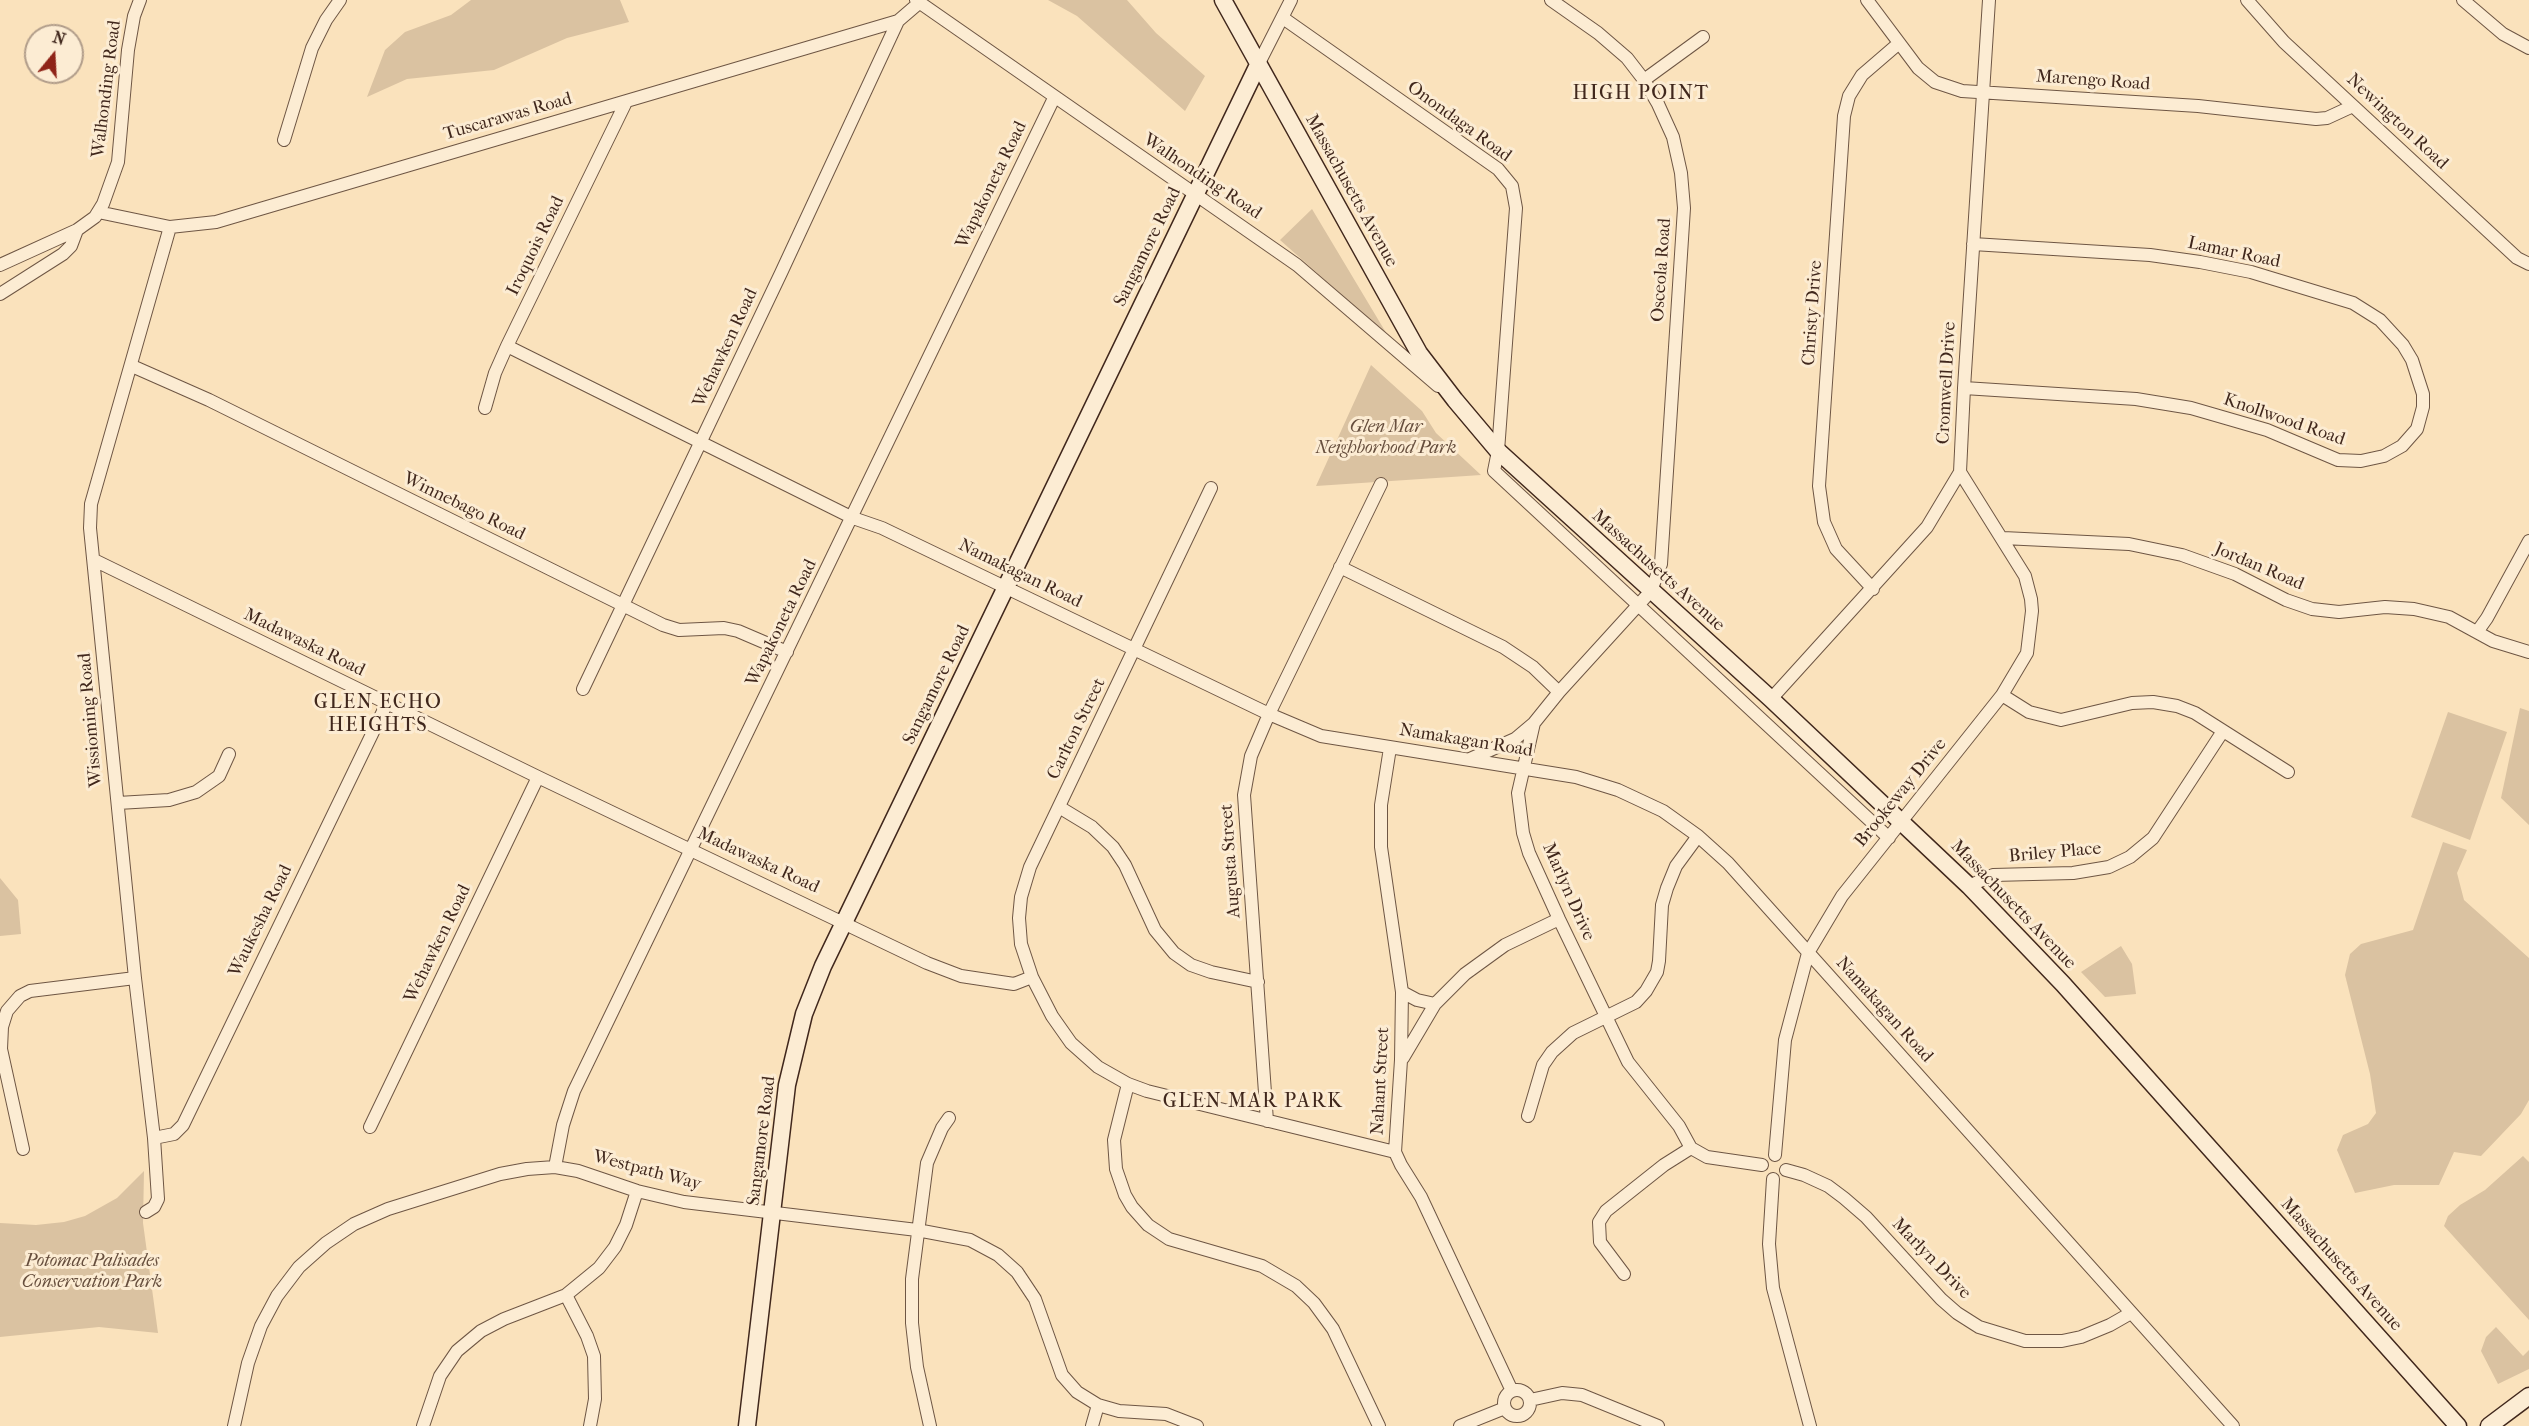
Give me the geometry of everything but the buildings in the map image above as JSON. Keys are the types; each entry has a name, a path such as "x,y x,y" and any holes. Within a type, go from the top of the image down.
{"main road":[{"name":"Massachusetts Avenue","path":"1223,0 1419,353 1498,451 1771,699 1969,885 2081,1004 2458,1426"},
{"name":"Sangamore Road","path":"747,1426 787,1085 796,1042 823,966 1258,65"},
{"path":"2489,1426 2529,1396"}],"street":[{"name":"Walhonding Road","path":"0,265 77,230 98,212 118,162 128,50 134,16 140,0"},
{"path":"284,140 312,48 326,20 340,0"},
{"name":"Sangamore Road","path":"1258,65 1291,0"},
{"name":"Osceola Road","path":"1551,0 1598,33 1627,58 1644,80 1673,137 1681,173 1684,208 1661,564 1651,591"},
{"name":"Marengo Road","path":"1866,0 1918,68 1935,82 1962,91 2198,106 2316,119 2327,118 2353,106"},
{"name":"Cromwell Drive","path":"1771,699 1927,527 1960,472 1989,0"},
{"name":"Newington Road","path":"2247,0 2284,42 2517,258 2529,264"},
{"path":"2463,0 2503,34 2529,48"},
{"name":"Walhonding Road","path":"917,1 1297,265 1455,400"},
{"name":"Tuscarawas Road","path":"98,212 170,227 216,222 898,21 917,1"},
{"name":"Onondaga Road","path":"1282,18 1498,169 1512,186 1516,208 1498,451"},
{"name":"Wehawken Road","path":"583,689 898,21"},
{"path":"1644,80 1703,37"},
{"name":"Christy Drive","path":"1873,589 1836,549 1824,522 1819,486 1844,116 1849,96 1862,75 1898,44"},
{"name":"Wapakoneta Road","path":"555,1167 563,1125 574,1091 853,518 1054,98"},
{"name":"Iroquois Road","path":"485,408 495,373 507,346 626,102"},
{"name":"Wissioming Road","path":"146,1212 154,1207 158,1199 154,1138 135,978 90,528 91,504 170,227"},
{"path":"0,294 63,254 71,246 77,230"},
{"name":"Lamar Road","path":"1973,244 2150,255 2200,262 2251,272 2353,303 2379,320 2403,345 2412,360 2423,394 2423,407"},
{"name":"Namakagan Road","path":"507,346 853,518 882,528 1269,714 1321,736 1576,777 1618,790 1663,811 1698,836 1728,863 2233,1426"},
{"name":"Winnebago Road","path":"132,366 209,400 663,625 679,630 724,628 738,631 787,652"},
{"name":"Knollwood Road","path":"1964,388 2136,399 2191,408 2267,430 2338,460 2361,461 2384,456 2402,446 2417,429 2423,407"},
{"path":"1498,451 1494,471 1889,838"},
{"name":"Brookeway Drive","path":"1775,1155 1785,1040 1809,953 1842,896 2002,695 2027,653 2032,611 2025,576 1960,472"},
{"name":"Augusta Street","path":"1267,1121 1244,795 1251,756 1269,714 1381,484"},
{"name":"Carlton Street","path":"1032,977 1021,944 1019,918 1021,897 1030,867 1211,488"},
{"name":"Jordan Road","path":"2003,538 2140,546 2182,555 2235,574 2286,600 2312,609 2339,612 2385,607 2414,609 2449,617 2493,641 2529,652"},
{"path":"2477,632 2529,541"},
{"name":"Madawaska Road","path":"94,560 538,777 927,963 961,976 1014,984 1032,977"},
{"path":"1340,567 1503,647 1533,667 1559,692"},
{"name":"Marlyn Drive","path":"1651,591 1559,692 1534,723 1518,793 1523,833 1529,853 1605,1017 1628,1062 1678,1126 1691,1148"},
{"path":"2002,695 2029,712 2061,720 2132,703 2153,702 2177,706 2195,713 2288,772"},
{"name":"Waukesha Road","path":"154,1138 174,1134 183,1125 387,703"},
{"path":"1468,760 1515,739 1534,723"},
{"name":"Briley Place","path":"1969,885 1993,875 2073,873 2109,867 2130,857 2153,838 2223,731"},
{"name":"Nahant Street","path":"1390,748 1381,805 1381,847 1402,992 1401,1060 1395,1152 1421,1197 1512,1391"},
{"path":"117,803 169,800 196,792 219,776 229,754"},
{"name":"Wehawken Road","path":"370,1127 538,777"},
{"path":"1059,807 1092,827 1113,847 1125,865 1155,930 1174,953 1191,965 1211,972 1258,982"},
{"path":"1528,1116 1539,1075 1552,1052 1574,1033 1636,1002 1646,992 1657,972 1662,905 1667,888 1676,866 1698,836"},
{"path":"1401,1060 1435,1004 1483,959 1505,945 1559,918"},
{"path":"1032,977 1052,1016 1071,1042 1098,1067 1128,1084 1395,1152"},
{"path":"23,1149 1,1049 2,1027 7,1011 20,996 30,991 135,978"},
{"path":"1402,992 1417,1000 1435,1004"},
{"path":"1128,1084 1114,1140 1116,1168 1125,1195 1132,1207 1148,1225 1169,1239 1262,1266 1296,1286 1314,1303 1333,1329 1379,1426"},
{"path":"930,1426 917,1367 912,1323 912,1279 927,1163 942,1128 949,1118"},
{"path":"1624,1274 1600,1242 1599,1222 1606,1211 1664,1165 1691,1148 1707,1157 1762,1165"},
{"path":"1775,1155 1785,1162 1786,1170 1782,1176 1773,1179 1763,1173 1762,1165 1766,1159 1775,1155"},
{"name":"Westpath Way","path":"234,1426 248,1363 261,1326 278,1296 299,1268 326,1243 354,1224 388,1209 500,1174 555,1167 578,1171 637,1191 684,1202 917,1230 970,1240 998,1255 1017,1272 1035,1299 1062,1375 1077,1392 1098,1405 1119,1411 1166,1414 1197,1426"},
{"name":"Marlyn Drive","path":"1786,1170 1804,1174 1828,1186 1844,1198 1866,1217 1941,1299 1957,1313 1980,1327 2025,1341 2062,1341 2081,1337 2131,1313"},
{"path":"1773,1179 1769,1244 1773,1288 1810,1426"},
{"path":"423,1426 440,1376 458,1351 481,1332 504,1319 566,1295 599,1268 615,1247 626,1225 637,1191"},
{"path":"566,1295 587,1336 594,1356 595,1400 590,1426"},
{"path":"1512,1391 1523,1391 1530,1400 1530,1407 1524,1421 1510,1414 1505,1408 1504,1400 1512,1391"},
{"path":"1530,1400 1562,1393 1582,1395 1658,1426"},
{"path":"1092,1426 1098,1405"},
{"path":"1460,1426 1505,1408"}],"green space":[{"path":"471,0 620,0 629,22 567,38 494,70 407,79 367,97 385,50 405,32 451,15"},
{"path":"1048,0 1127,0 1156,33 1205,76 1185,111 1077,16"},
{"path":"1312,209 1388,336 1280,240"},
{"name":"Glen Mar Neighborhood Park","path":"1371,365 1422,411 1436,433 1481,475 1316,486"},
{"path":"2520,708 2529,711 2529,825 2501,798"},
{"path":"2448,712 2507,732 2470,840 2411,817"},
{"path":"2443,842 2467,850 2457,873 2464,900 2529,958 2529,1100 2521,1114 2481,1156 2454,1152 2439,1185 2394,1185 2355,1193 2337,1150 2343,1135 2368,1124 2376,1113 2370,1074 2345,975 2350,954 2361,944 2413,930"},
{"path":"0,878 18,900 21,934 0,936"},
{"path":"2121,946 2132,964 2136,994 2105,997 2081,972"},
{"path":"2523,1156 2529,1162 2529,1320 2444,1226 2448,1216 2460,1205 2485,1190"},
{"name":"Potomac Palisades Conservation Park","path":"144,1171 143,1223 158,1333 99,1327 0,1337 0,1223 36,1225 64,1222 85,1216 117,1198"},
{"path":"2496,1327 2523,1356 2529,1350 2529,1369 2498,1384 2481,1351 2486,1337"}],"district":[{"name":"HIGH POINT","path":"1641,94"},
{"name":"GLEN ECHO HEIGHTS","path":"378,714"},
{"name":"GLEN MAR PARK","path":"1253,1102"}]}
